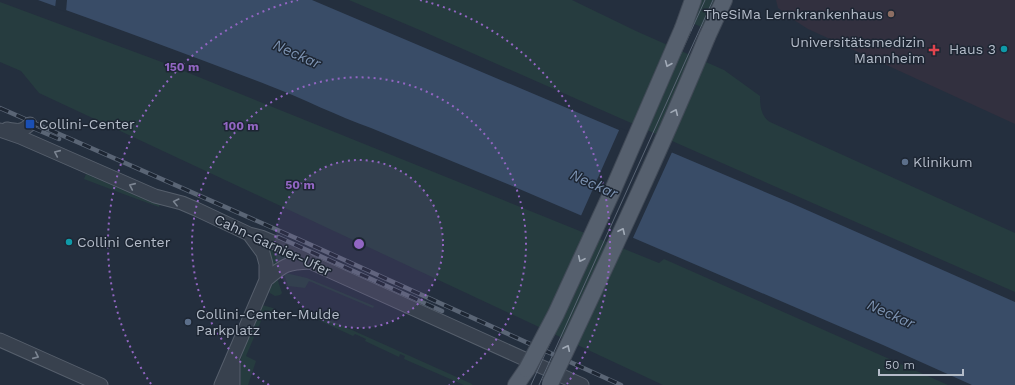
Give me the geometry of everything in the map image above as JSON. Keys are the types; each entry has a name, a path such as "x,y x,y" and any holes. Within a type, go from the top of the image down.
{"main road":[{"path":"516,385 556,314 612,192 683,28 693,0"},
{"path":"550,384 631,211 724,0"}],"street":[{"name":"Cahn-Garnier-Ufer","path":"0,129 19,131 30,124 31,135 39,145 156,196 196,208 249,234 261,237 294,251 310,262 582,385"},
{"path":"221,385 266,280 264,253 249,234"},
{"path":"266,280 286,265 291,263 310,262"},
{"path":"0,340 101,385"},
{"path":"233,385 234,356"}],"shaded area":[{"name":"Universitätsmedizin Mannheim","path":"776,0 1015,0 1015,124 808,29 778,8"}],"green space":[{"path":"349,0 572,0 636,31 724,70 760,96 763,114 770,122 1015,233 1015,292 422,31"},
{"path":"699,0 716,0 704,28 692,23"},
{"path":"0,2 159,61 659,263 664,259 948,385 663,385 39,93 21,71 0,62"},
{"path":"86,174 147,200 151,199 161,202 159,207 84,179"},
{"path":"267,246 291,257 279,266 270,262 264,247"},
{"path":"284,274 307,278 374,306 373,308 309,281 305,288 288,286"},
{"path":"277,278 282,293 275,296 270,293 269,290"},
{"path":"262,305 273,308 276,311 272,316 264,314 246,356 256,361 248,385 241,385 241,359 250,332"},
{"path":"303,308 473,385 464,385 404,359 405,356 400,354 399,357 365,341 366,339 355,334 353,336 301,312"}],"water":[{"name":"Neckar","path":"38,0 312,0 791,203 1015,302 1015,385 972,385 883,345 510,185 283,91"}],"pier":[{"path":"56,0 67,0 66,12 55,8"},
{"path":"620,128 673,150 632,240 580,218"}],"tram line":[{"path":"531,385 705,0"},
{"path":"539,385 713,0"}],"railway":[{"path":"0,108 298,239 621,385"},
{"path":"33,128 59,139"},
{"path":"278,237 442,311"}],"place":[{"name":"TheSiMa Lernkrankenhaus","path":"891,14"},
{"name":"Haus 3","path":"1004,49"},
{"name":"Universitätsmedizin Mannheim","path":"934,50"},
{"name":"Collini-Center","path":"30,124"},
{"name":"Klinikum","path":"905,162"},
{"name":"Collini Center","path":"69,242"},
{"name":"Collini-Center-Mulde Parkplatz","path":"188,322"}]}
